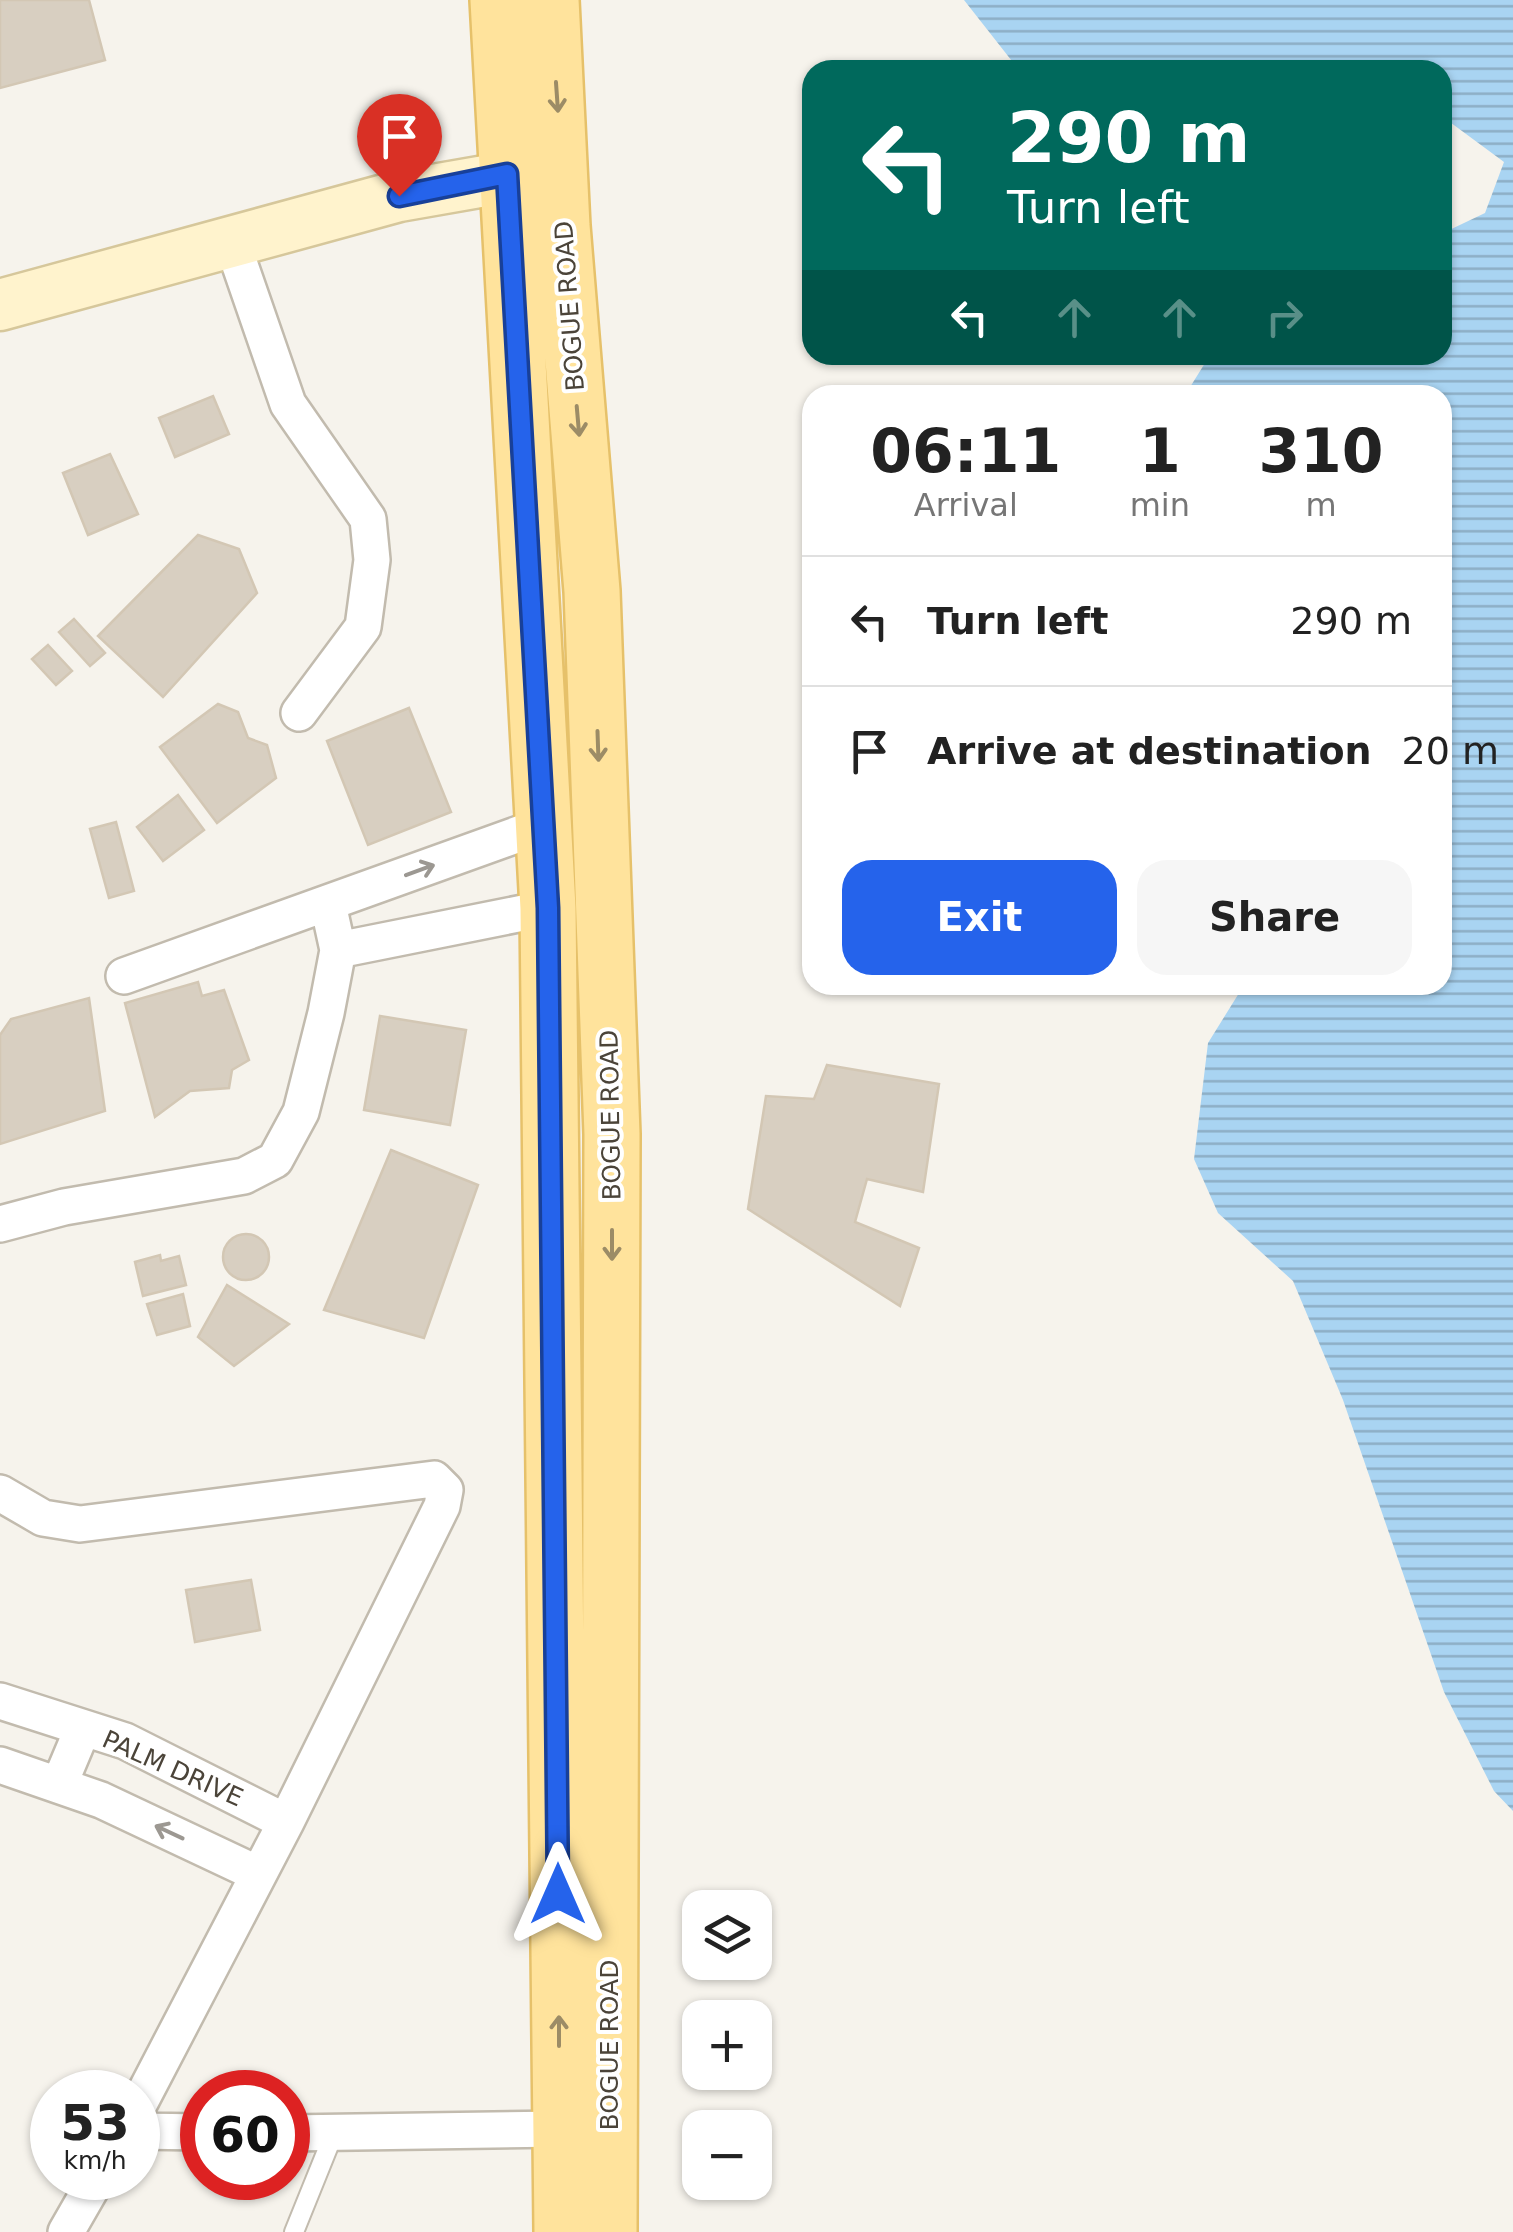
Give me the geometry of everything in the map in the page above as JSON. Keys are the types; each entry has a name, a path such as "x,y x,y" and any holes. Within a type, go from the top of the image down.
{"main road":[{"name":"BOGUE ROAD","path":"498,0 548,908 562,2232"},
{"name":"BOGUE ROAD","path":"551,0 562,226 592,592 612,1134 610,2232"},
{"path":"0,304 399,196 507,174 562,168"}],"street":[{"path":"232,242 288,404 368,519 372,560 364,628 299,714"},
{"path":"124,976 544,825"},
{"path":"0,1224 64,1207 244,1176 275,1160 300,1112 338,950 328,904"},
{"path":"338,950 548,908"},
{"path":"0,1494 43,1518 80,1524 434,1480 444,1490 442,1506 286,1822 157,2070"},
{"name":"PALM DRIVE","path":"0,1702 126,1741 286,1822"},
{"path":"59,1785 83,1728"},
{"path":"0,1765 101,1800 258,1874"},
{"path":"310,2133 560,2128"},
{"path":"66,2232 85,2200"}],"lane":[{"path":"302,2232 294,2232 334,2133"}],"water":[{"path":"964,0 1513,0 1513,1811 1494,1791 1444,1692 1343,1400 1293,1281 1218,1213 1194,1159 1208,1043 1238,995 1452,995 1452,385 1191,385 1204,365 1452,365 1452,229 1485,213 1504,162 1452,124 1452,60 1011,60"}],"building":[{"path":"0,0 89,0 105,60 0,88"},
{"path":"213,396 229,434 175,457 159,418"},
{"path":"110,454 138,514 88,535 63,473"},
{"path":"198,535 239,549 257,593 163,697 98,636"},
{"path":"74,619 105,653 90,666 59,632"},
{"path":"48,645 72,671 56,685 32,659"},
{"path":"218,704 238,712 248,738 267,745 276,778 217,823 160,747"},
{"path":"409,708 451,812 368,845 327,741"},
{"path":"178,795 204,830 163,861 137,827"},
{"path":"116,822 134,891 109,898 90,829"},
{"path":"198,982 202,996 224,990 249,1060 232,1070 229,1088 190,1091 155,1117 125,1003"},
{"path":"89,998 105,1111 0,1144 0,1035 11,1019"},
{"path":"380,1016 466,1030 450,1125 364,1110"},
{"path":"827,1065 939,1084 923,1192 867,1179 855,1222 919,1248 900,1306 748,1209 766,1096 814,1099"},
{"path":"391,1150 478,1185 424,1338 324,1310"},
{"path":"246,1234 262,1241 269,1257 262,1273 246,1280 230,1273 223,1257 230,1241"},
{"path":"160,1255 161,1261 179,1256 186,1285 143,1296 135,1262"},
{"path":"227,1285 289,1324 234,1366 198,1337"},
{"path":"183,1294 190,1326 157,1335 147,1304"},
{"path":"251,1580 260,1630 195,1642 186,1590"}],"route":[{"path":"399,196 507,174 548,908 558,1894"}]}
